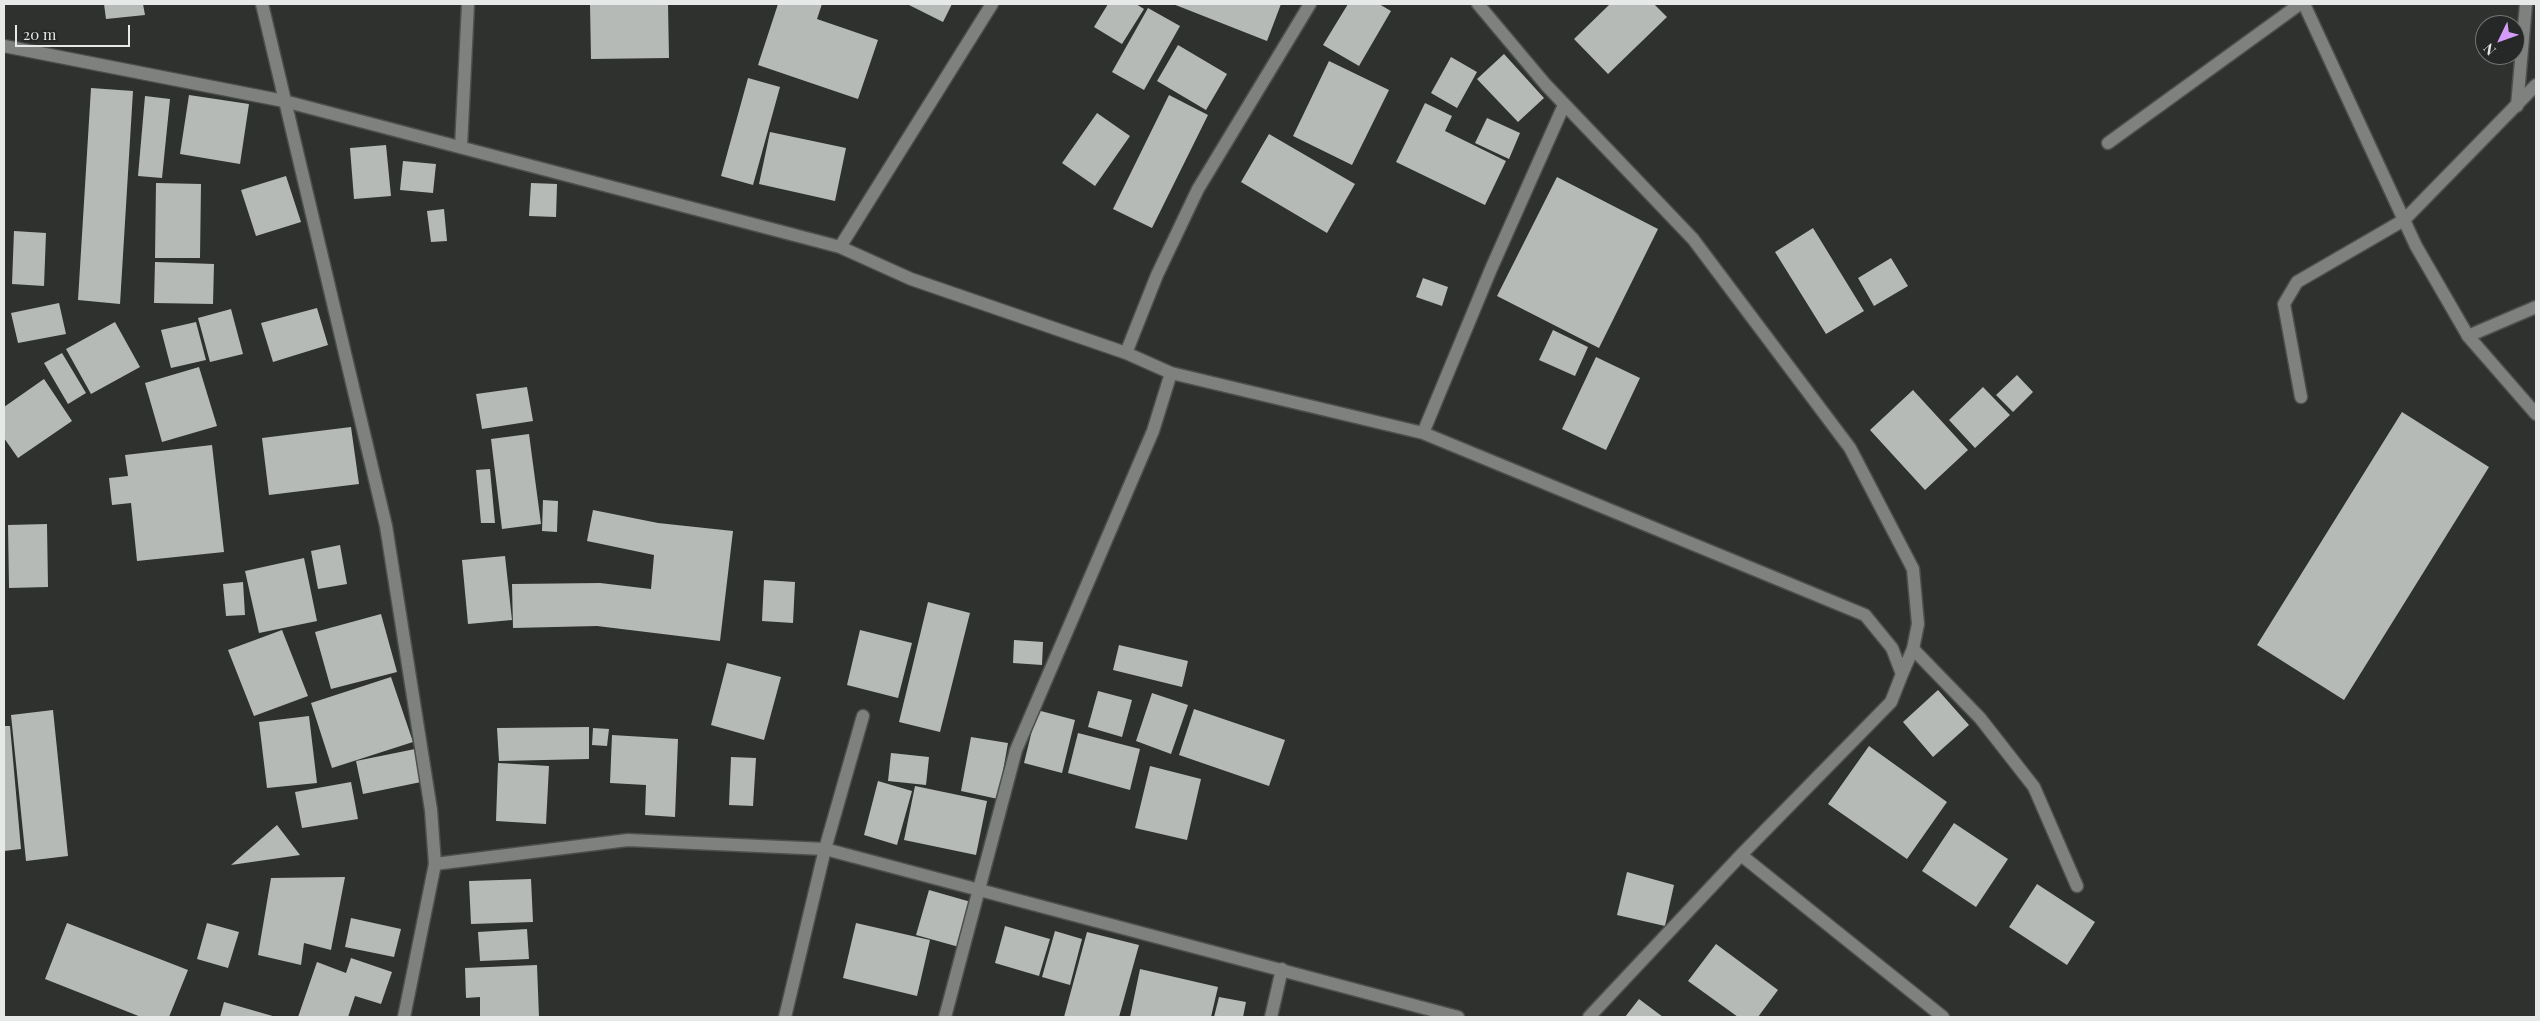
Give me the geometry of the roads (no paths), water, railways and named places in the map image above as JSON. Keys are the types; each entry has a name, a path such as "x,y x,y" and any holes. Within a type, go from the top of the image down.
{"street":[{"path":"262,4 386,526 430,810 435,864 404,1017"},
{"path":"461,147 468,4"},
{"path":"840,247 992,4"},
{"path":"1126,352 1157,275 1198,189 1310,4"},
{"path":"1478,4 1564,105 1693,239 1850,448 1913,569 1918,624 1913,649 1891,702 1741,855 1589,1017"},
{"path":"2108,143 2300,4"},
{"path":"2304,4 2416,246 2468,336 2536,414"},
{"path":"2517,106 2526,4"},
{"path":"4,46 284,101 840,247 911,279 1126,352 1171,373 1422,433 1866,615 1892,648 1902,674"},
{"path":"2301,397 2284,304 2297,282 2404,220 2536,85"},
{"path":"1422,433 1495,260 1564,105"},
{"path":"2468,336 2536,307"},
{"path":"946,1017 1016,750 1153,431 1171,373"},
{"path":"1913,649 1980,718 2034,787 2077,886"},
{"path":"785,1017 824,849 863,716"},
{"path":"435,864 628,840 824,849 1458,1017"},
{"path":"1741,855 1943,1017"},
{"path":"1271,1017 1282,969"}]}
